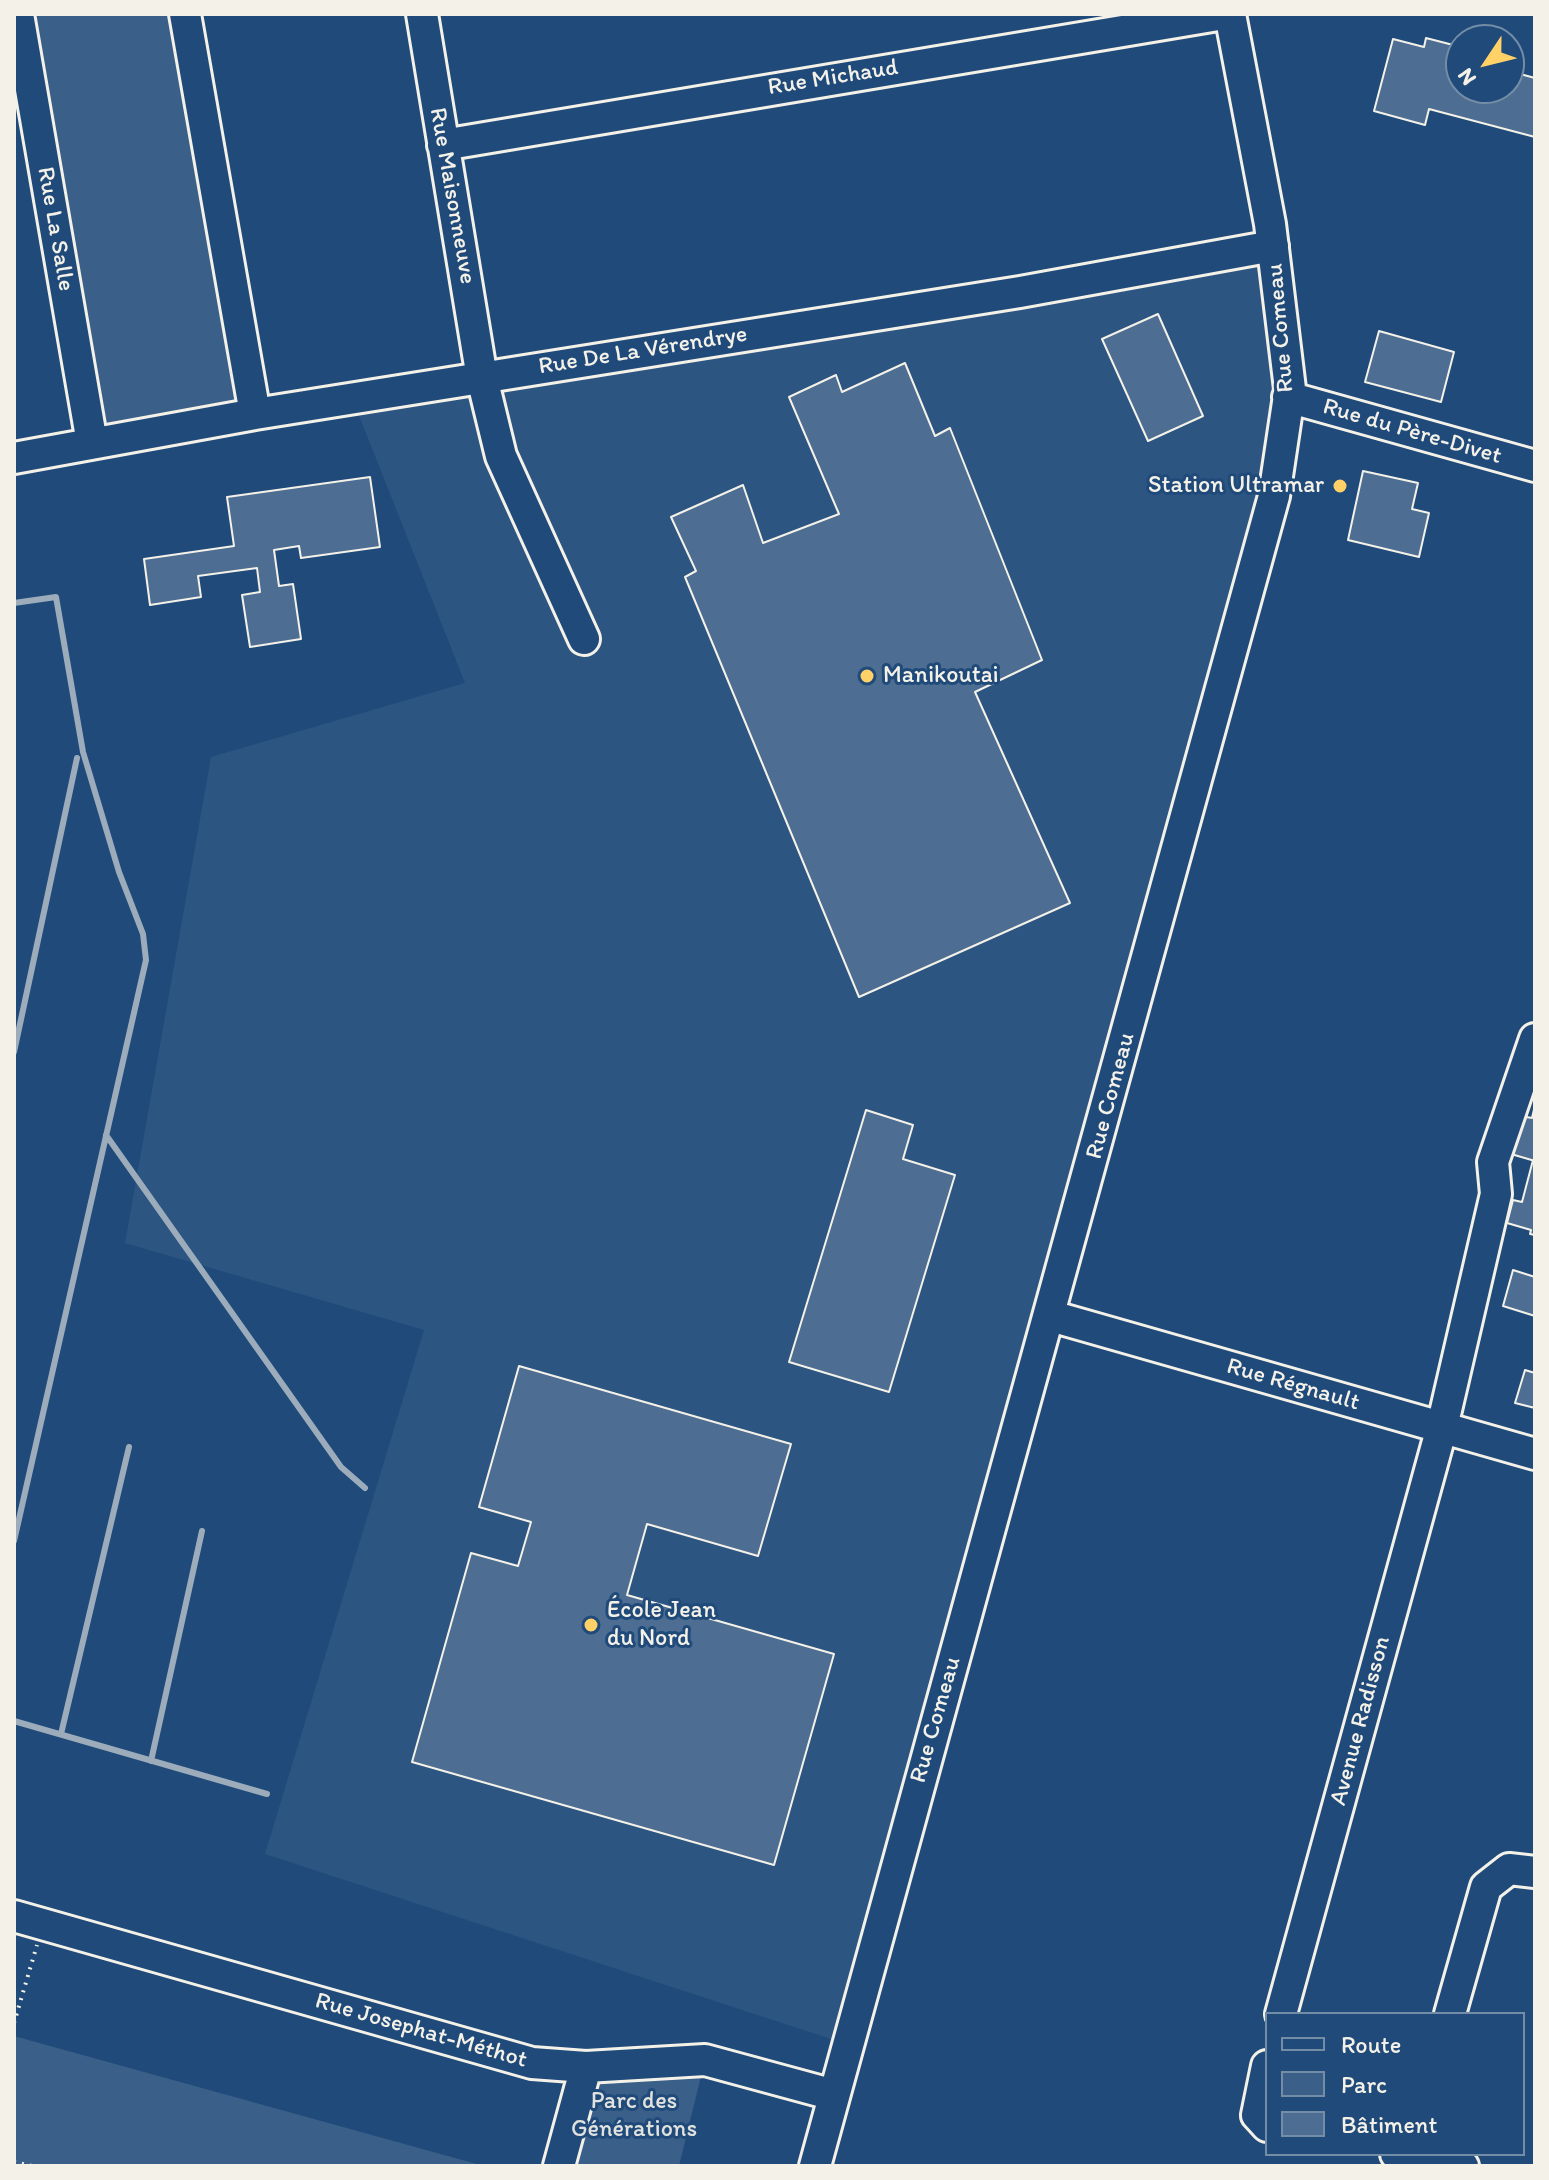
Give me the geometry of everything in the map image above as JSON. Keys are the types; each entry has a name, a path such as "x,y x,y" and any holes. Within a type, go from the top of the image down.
{"street":[{"name":"Rue La Salle","path":"18,14 92,443"},
{"path":"185,14 255,414"},
{"name":"Rue Maisonneuve","path":"422,14 482,378 501,456 584,639"},
{"name":"Rue Michaud","path":"443,145 577,120 1227,14"},
{"name":"Rue Comeau","path":"815,2166 923,1763 1051,1316 1274,496 1288,397 1273,246 1227,14"},
{"name":"Rue De La Vérendrye","path":"14,458 255,414 1020,292 1273,246"},
{"name":"Rue du Père-Divet","path":"1288,397 1535,466"},
{"name":"Avenue Radisson","path":"1282,2012 1442,1427 1496,1194 1493,1162 1535,1039"},
{"name":"Rue Régnault","path":"1051,1316 1535,1454"},
{"path":"1451,2012 1486,1887 1509,1869 1535,1872"},
{"name":"Rue Josephat-Méthot","path":"14,1916 532,2063 586,2067 705,2060 834,2095"},
{"path":"559,2166 586,2067"},
{"path":"1265,2076 1257,2115 1265,2124"},
{"path":"1412,2156 1463,2166"}],"path":[{"path":"14,2023 43,1925"},
{"path":"20,2166 14,2162 32,2166"}],"shaded area":[{"path":"1259,263 1276,392 1263,498 840,2042 265,1854 424,1330 125,1243 211,757 465,683 356,408"}],"green space":[{"path":"14,14 175,14 249,414 85,443"},
{"path":"14,2036 484,2166 14,2166"},
{"name":"Parc des Générations","path":"705,2060 679,2166 559,2166 586,2067"}],"building":[{"path":"1426,38 1445,43 1445,104 1525,104 1525,75 1535,78 1535,137 1429,109 1425,125 1374,111 1393,39 1424,47"},
{"path":"1158,314 1203,416 1148,441 1102,339"},
{"path":"1379,331 1454,352 1441,402 1365,382"},
{"name":"Manikoutai","path":"905,363 935,436 950,428 1042,660 975,692 1070,903 859,997 685,577 696,571 671,517 743,485 763,543 839,514 789,397 836,375 842,392"},
{"path":"1363,471 1418,483 1412,509 1429,513 1419,557 1348,540"},
{"path":"370,477 380,547 301,558 299,546 274,550 279,586 293,584 301,639 250,647 242,595 260,592 257,568 198,576 201,597 150,605 144,559 234,546 227,497"},
{"path":"1535,1105 1535,1161 1511,1154 1521,1116 1532,1118"},
{"path":"866,1110 913,1125 903,1159 955,1175 889,1392 789,1362"},
{"path":"1533,1160 1535,1235 1530,1234 1531,1230 1507,1223 1513,1200 1522,1202"},
{"path":"1513,1270 1535,1277 1535,1316 1503,1306"},
{"name":"École Jean du Nord","path":"519,1366 791,1444 758,1556 647,1524 627,1595 834,1654 774,1865 412,1762 471,1553 518,1566 531,1522 479,1507"},
{"path":"1525,1370 1535,1373 1535,1408 1515,1403"}],"waterway":[{"path":"14,603 56,597 83,752 119,872 143,934 146,960 14,1541"},
{"path":"14,1052 77,758"},
{"path":"106,1135 341,1467 365,1488"},
{"path":"61,1734 129,1447"},
{"path":"151,1761 202,1531"},
{"path":"14,1721 267,1794"}],"place":[{"name":"Station Ultramar","path":"1340,486"},
{"name":"Manikoutai","path":"867,676"},
{"name":"École Jean du Nord","path":"591,1625"}]}
